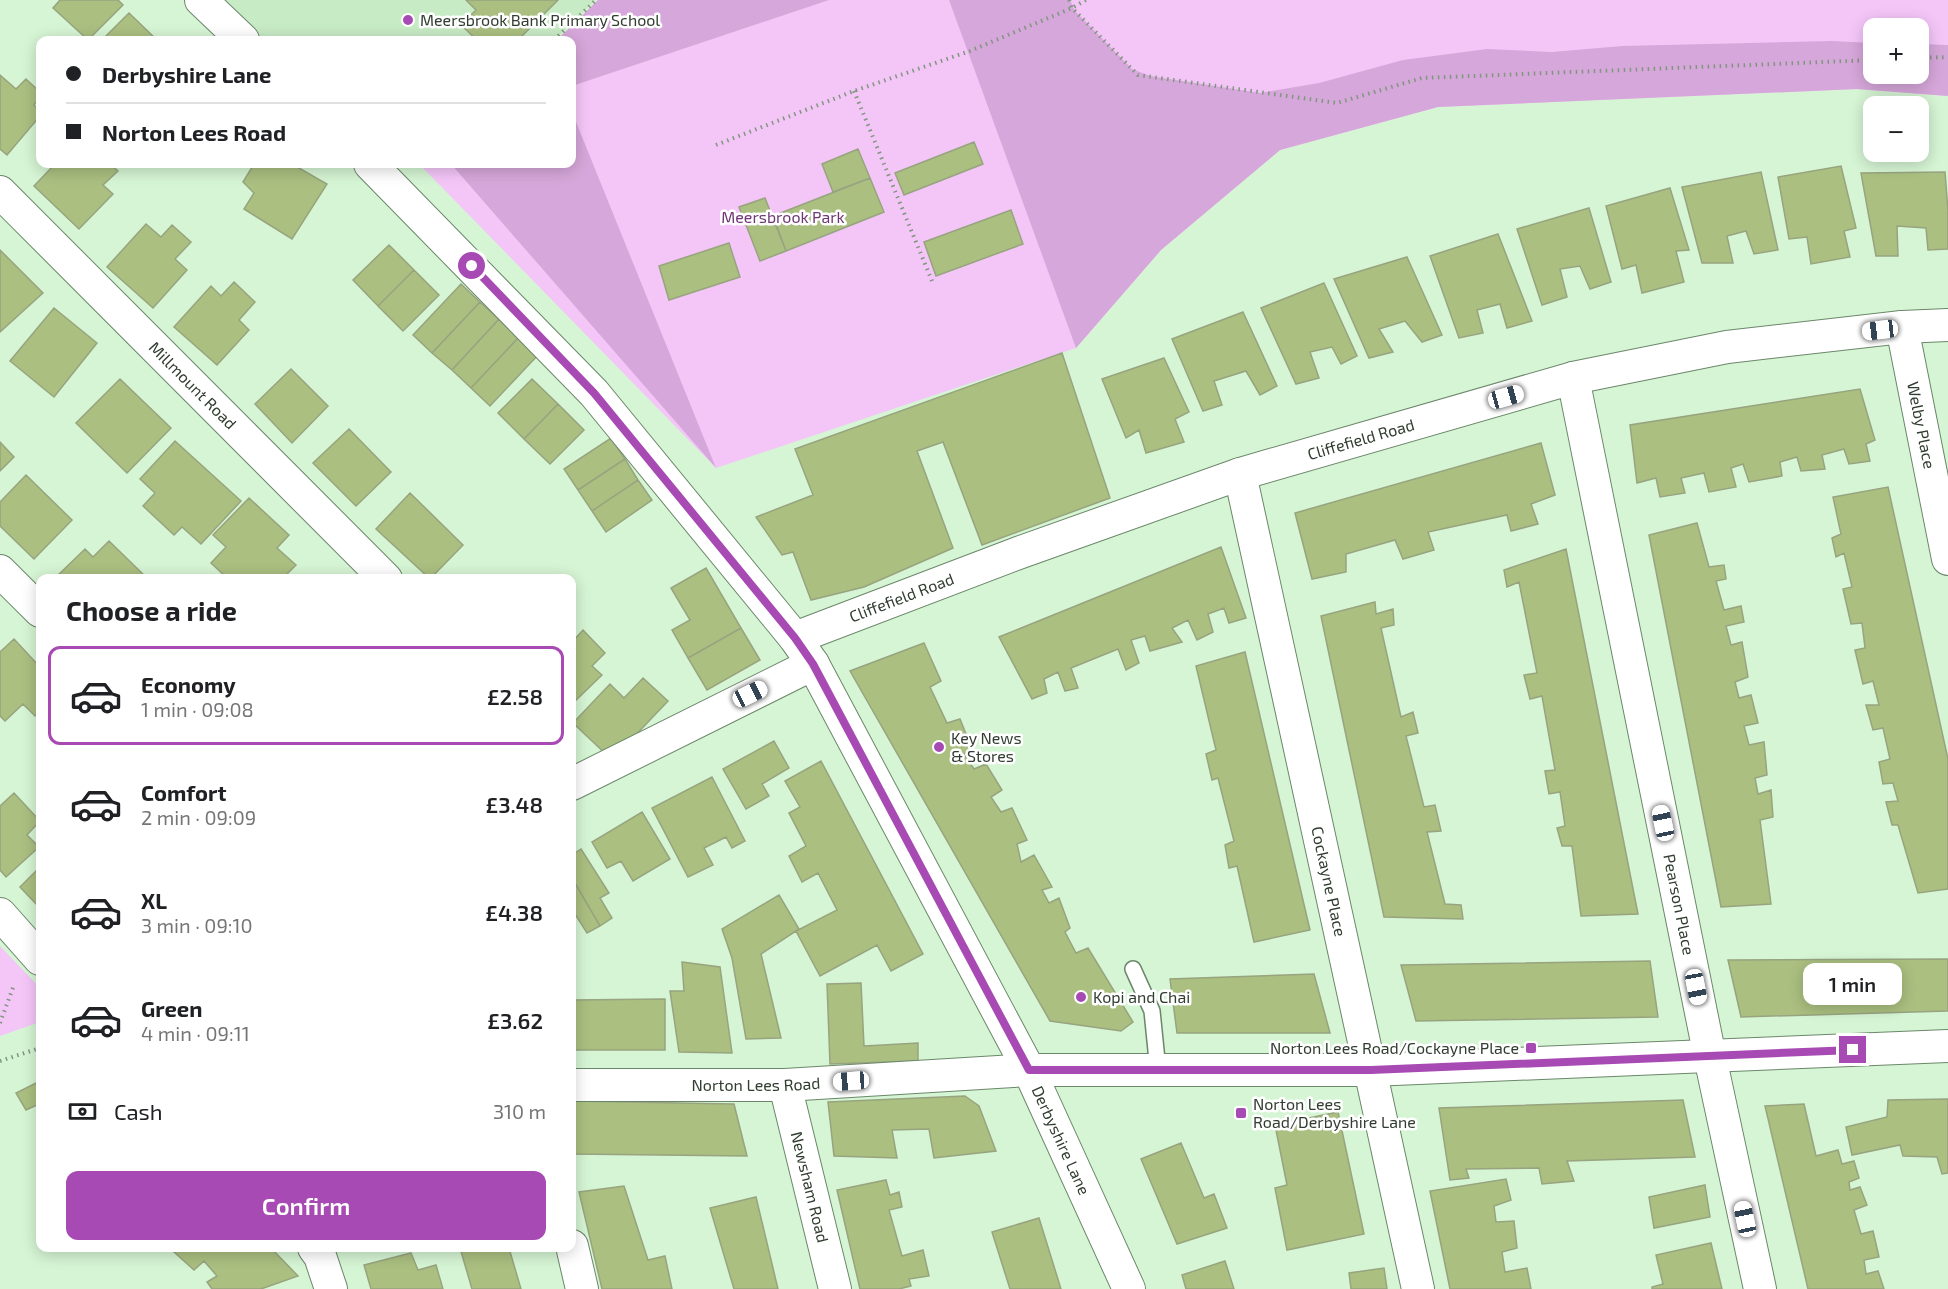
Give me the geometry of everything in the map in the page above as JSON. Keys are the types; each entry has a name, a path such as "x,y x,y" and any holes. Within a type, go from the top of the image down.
{"street":[{"path":"201,0 239,36"},
{"name":"Derbyshire Lane","path":"374,168 594,393 795,638 813,664 1029,1070 1129,1289"},
{"name":"Millmount Road","path":"0,192 381,574"},
{"name":"Cliffefield Road","path":"795,638 1021,552 1240,474 1573,378 1727,347 1902,327 1948,326"},
{"name":"Welby Place","path":"1902,327 1948,560"},
{"name":"Pearson Place","path":"1573,378 1710,1057 1760,1289"},
{"name":"Cockayne Place","path":"1240,474 1418,1289"},
{"path":"0,571 36,607"},
{"path":"576,775 813,664"},
{"path":"0,914 36,954"},
{"name":"Norton Lees Road","path":"576,1084 785,1085 1029,1070 1371,1070 1948,1046"},
{"name":"Newsham Road","path":"785,1085 835,1289"},
{"path":"317,1252 331,1289"},
{"path":"573,1252 582,1289"}],"lane":[{"path":"1133,969 1152,1011 1158,1070"}],"path":[{"path":"558,36 596,0"},
{"path":"1069,0 1072,8 1138,75 1337,103 1422,78 1863,60"},
{"path":"716,145 854,91 970,51 1086,0"},
{"path":"1929,58 1948,57"},
{"path":"854,91 932,281"},
{"path":"0,1061 36,1049"}],"shaded area":[{"name":"Meersbrook Bank Primary School","path":"218,0 596,0 558,36 258,36"},
{"path":"598,0 829,0 576,85 576,36 561,36"},
{"path":"949,0 1070,0 1075,11 1132,69 1150,76 1260,93 1319,83 1403,60 1487,49 1552,52 1622,46 1832,41 1863,43 1863,84 1929,84 1929,44 1948,45 1948,96 1857,89 1438,107 1280,150 1161,250 1076,348"},
{"path":"576,122 716,468 454,168 576,168"}],"green space":[{"name":"Meersbrook Park","path":"598,0 1948,0 1948,96 1857,89 1438,107 1280,150 1161,250 1076,348 716,468 423,168 576,168 576,36 561,36"},
{"path":"0,946 36,984 36,1023 0,1036"}],"building":[{"path":"60,0 118,0 123,5 92,36 84,36 53,8"},
{"path":"466,0 558,0 522,36 473,36 461,25 476,10"},
{"path":"129,13 153,36 106,36"},
{"path":"0,75 16,89 26,79 36,88 34,105 36,121 7,155 0,149"},
{"path":"974,142 983,164 904,195 895,173"},
{"path":"858,149 870,178 833,192 822,164"},
{"path":"1841,166 1856,228 1844,231 1850,257 1811,264 1807,237 1789,239 1778,177"},
{"path":"51,168 115,168 118,171 103,185 113,194 79,229 34,186"},
{"path":"252,168 299,168 327,184 292,239 244,209 254,193 243,182"},
{"path":"1761,172 1778,250 1754,254 1746,231 1727,236 1733,263 1702,263 1682,187"},
{"path":"1945,172 1948,249 1928,250 1926,228 1897,226 1898,256 1876,256 1861,173"},
{"path":"870,178 884,212 786,251 773,216"},
{"path":"1670,188 1689,250 1676,251 1684,282 1642,293 1636,265 1622,269 1606,206"},
{"path":"765,198 786,251 760,261 739,207"},
{"path":"1589,208 1611,282 1590,289 1580,266 1560,269 1567,297 1542,305 1517,229"},
{"path":"1011,210 1023,244 936,276 924,242"},
{"path":"146,224 161,237 172,225 191,242 175,259 187,270 153,308 107,267"},
{"path":"1498,234 1532,321 1507,328 1500,304 1477,310 1483,333 1459,338 1430,256"},
{"path":"729,243 740,277 669,300 659,266"},
{"path":"389,245 414,270 378,306 353,280"},
{"path":"0,250 43,293 0,332"},
{"path":"1407,257 1442,335 1422,342 1405,321 1379,329 1393,352 1369,358 1334,279"},
{"path":"414,270 439,295 403,331 378,306"},
{"path":"234,282 255,302 239,320 249,330 217,365 174,327 211,286 221,296"},
{"path":"1324,283 1357,356 1341,364 1332,347 1310,352 1319,378 1296,384 1261,308"},
{"path":"461,284 480,302 432,353 413,335"},
{"path":"480,302 499,319 452,370 432,353"},
{"path":"54,308 97,343 54,397 10,361"},
{"path":"1243,312 1277,386 1260,395 1246,371 1214,381 1222,405 1203,411 1172,339"},
{"path":"499,319 519,337 471,388 452,370"},
{"path":"519,337 538,355 490,406 471,388"},
{"path":"1062,353 1110,498 982,545 943,442 917,451 953,548 864,587 811,600 793,552 782,555 756,517 813,495 795,449"},
{"path":"1164,358 1189,412 1175,419 1184,442 1146,453 1139,430 1126,438 1102,379"},
{"path":"291,369 328,406 292,443 255,404"},
{"path":"120,379 171,428 127,473 76,423"},
{"path":"532,379 558,404 524,439 498,413"},
{"path":"1860,389 1875,440 1866,444 1870,461 1849,464 1844,449 1822,455 1825,469 1801,471 1797,457 1780,462 1782,476 1749,482 1743,464 1731,468 1736,487 1709,492 1704,473 1681,478 1685,493 1660,497 1656,478 1637,483 1630,425"},
{"path":"558,404 584,430 550,464 524,439"},
{"path":"349,429 391,472 356,506 313,463"},
{"path":"611,438 625,459 578,490 564,469"},
{"path":"175,441 241,501 201,544 182,527 174,535 143,506 155,493 140,479"},
{"path":"0,442 14,457 0,471"},
{"path":"1541,443 1555,495 1531,504 1538,524 1511,531 1507,515 1428,532 1434,550 1403,559 1395,540 1346,554 1346,572 1312,579 1295,513"},
{"path":"625,459 638,480 592,511 578,490"},
{"path":"26,475 72,520 34,559 0,526 0,502"},
{"path":"638,480 652,500 606,532 592,511"},
{"path":"1888,487 1948,759 1948,889 1918,893 1898,825 1892,825 1886,802 1898,801 1893,783 1883,784 1879,762 1890,759 1883,728 1873,730 1866,705 1879,705 1873,681 1863,684 1855,650 1865,648 1862,623 1851,624 1843,589 1852,587 1844,553 1836,557 1832,538 1841,534 1833,497"},
{"path":"410,493 463,545 435,574 425,574 376,529"},
{"path":"249,498 289,535 277,548 296,565 287,574 223,574 211,563 226,547 213,535"},
{"path":"1697,523 1709,567 1724,565 1726,579 1716,581 1724,610 1741,606 1744,622 1726,626 1731,645 1742,642 1748,677 1735,682 1739,698 1751,695 1758,723 1744,726 1749,745 1764,742 1767,775 1755,778 1758,794 1771,790 1773,817 1760,820 1771,904 1721,907 1649,535"},
{"path":"109,541 143,574 59,574 85,549 93,557"},
{"path":"1221,547 1246,618 1229,623 1224,608 1208,614 1213,632 1197,640 1188,620 1172,628 1182,642 1150,651 1145,636 1131,640 1139,663 1126,670 1118,649 1071,668 1078,688 1065,691 1058,672 1044,679 1047,693 1032,699 999,637"},
{"path":"1566,549 1638,914 1581,916 1572,846 1562,846 1557,828 1565,826 1560,792 1549,794 1545,771 1555,770 1542,696 1530,699 1524,675 1537,673 1519,582 1507,587 1504,570"},
{"path":"706,568 741,628 688,658 672,630 690,620 671,588"},
{"path":"1375,602 1376,614 1393,609 1394,625 1381,628 1401,717 1413,712 1418,733 1406,736 1424,807 1435,805 1441,831 1427,832 1445,904 1461,905 1463,919 1384,917 1321,616"},
{"path":"741,628 760,660 707,690 688,658"},
{"path":"583,630 605,653 592,666 602,675 576,700 576,638"},
{"path":"14,639 36,663 35,716 23,704 5,721 0,716 0,652"},
{"path":"924,643 941,681 930,687 947,723 960,719 972,749 964,754 974,769 986,764 1002,790 991,797 1001,812 1012,808 1027,840 1017,844 1021,862 1034,855 1052,887 1042,890 1049,903 1059,898 1070,928 1065,932 1076,953 1088,948 1133,1022 1121,1031 1050,1021 850,671"},
{"path":"1245,652 1310,930 1254,942 1237,866 1229,868 1225,845 1234,841 1218,778 1212,780 1206,754 1216,750 1196,666"},
{"path":"643,678 668,701 612,760 576,726 576,720 610,684 624,698"},
{"path":"774,741 789,768 762,784 769,796 746,809 723,769"},
{"path":"821,761 923,954 891,971 877,945 820,976 796,931 837,910 818,873 802,882 789,856 806,846 789,813 800,807 785,781"},
{"path":"712,777 745,841 732,848 726,837 704,848 713,865 688,877 652,808"},
{"path":"14,793 36,817 36,825 27,835 36,844 36,850 6,877 0,870 0,806"},
{"path":"642,812 670,859 633,881 621,861 607,868 592,842"},
{"path":"581,849 609,893 600,898 612,918 600,926 576,885 576,852"},
{"path":"36,871 36,904 20,887"},
{"path":"576,885 600,926 587,933 576,916"},
{"path":"779,895 799,929 761,954 781,1038 746,1039 732,958 722,929"},
{"path":"1948,959 1948,1011 1741,1017 1728,960"},
{"path":"1650,961 1658,1017 1416,1021 1401,965"},
{"path":"682,962 720,967 732,1053 679,1052 670,991 684,991"},
{"path":"1314,974 1330,1033 1177,1033 1170,979"},
{"path":"861,983 864,1046 918,1043 918,1061 830,1064 827,984"},
{"path":"665,999 665,1050 576,1050 576,1000"},
{"path":"36,1083 36,1105 26,1110 16,1093"},
{"path":"965,1096 979,1106 996,1151 934,1158 929,1129 892,1130 897,1158 834,1156 828,1102"},
{"path":"1948,1099 1948,1173 1942,1174 1937,1157 1903,1156 1900,1145 1852,1155 1846,1127 1887,1117 1888,1100"},
{"path":"1683,1100 1695,1157 1567,1161 1574,1181 1542,1184 1539,1168 1466,1169 1469,1178 1450,1180 1439,1108"},
{"path":"576,1101 734,1104 747,1156 576,1154"},
{"path":"1804,1104 1816,1156 1838,1150 1842,1164 1854,1161 1859,1178 1849,1182 1850,1190 1860,1187 1867,1205 1854,1210 1861,1234 1873,1231 1879,1257 1864,1260 1866,1274 1878,1271 1884,1289 1808,1289 1765,1106"},
{"path":"1338,1112 1364,1234 1287,1250 1275,1188 1287,1185 1275,1125"},
{"path":"1181,1143 1204,1198 1214,1194 1227,1228 1177,1244 1141,1159"},
{"path":"1506,1179 1511,1200 1494,1206 1496,1222 1514,1221 1517,1248 1502,1252 1505,1272 1527,1268 1531,1289 1450,1289 1430,1191"},
{"path":"886,1180 890,1195 899,1192 902,1207 889,1210 902,1256 923,1250 929,1276 909,1279 911,1286 899,1289 860,1289 837,1190"},
{"path":"1705,1185 1710,1217 1654,1228 1649,1197"},
{"path":"624,1186 648,1260 665,1256 672,1289 602,1289 579,1192"},
{"path":"756,1197 778,1289 734,1289 710,1208"},
{"path":"1039,1218 1061,1289 1010,1289 992,1232"},
{"path":"1711,1243 1722,1289 1652,1289 1652,1287 1663,1284 1656,1255"},
{"path":"174,1252 275,1252 298,1276 261,1289 212,1289 207,1282 217,1276 204,1261 194,1270"},
{"path":"461,1252 510,1252 521,1289 472,1289"},
{"path":"411,1253 418,1270 436,1265 443,1289 371,1289 364,1265"},
{"path":"1225,1261 1234,1289 1186,1289 1182,1275"},
{"path":"1384,1268 1387,1289 1351,1289 1349,1273"}],"place":[{"name":"Meersbrook Bank Primary School","path":"408,20"},
{"name":"Key News & Stores","path":"939,747"},
{"name":"Kopi and Chai","path":"1081,997"},
{"name":"Norton Lees Road/Cockayne Place","path":"1531,1048"},
{"name":"Norton Lees Road/Derbyshire Lane","path":"1241,1113"}],"route":[{"path":"472,266 594,393 795,638 813,664 1029,1070 1371,1070 1853,1050"}]}
